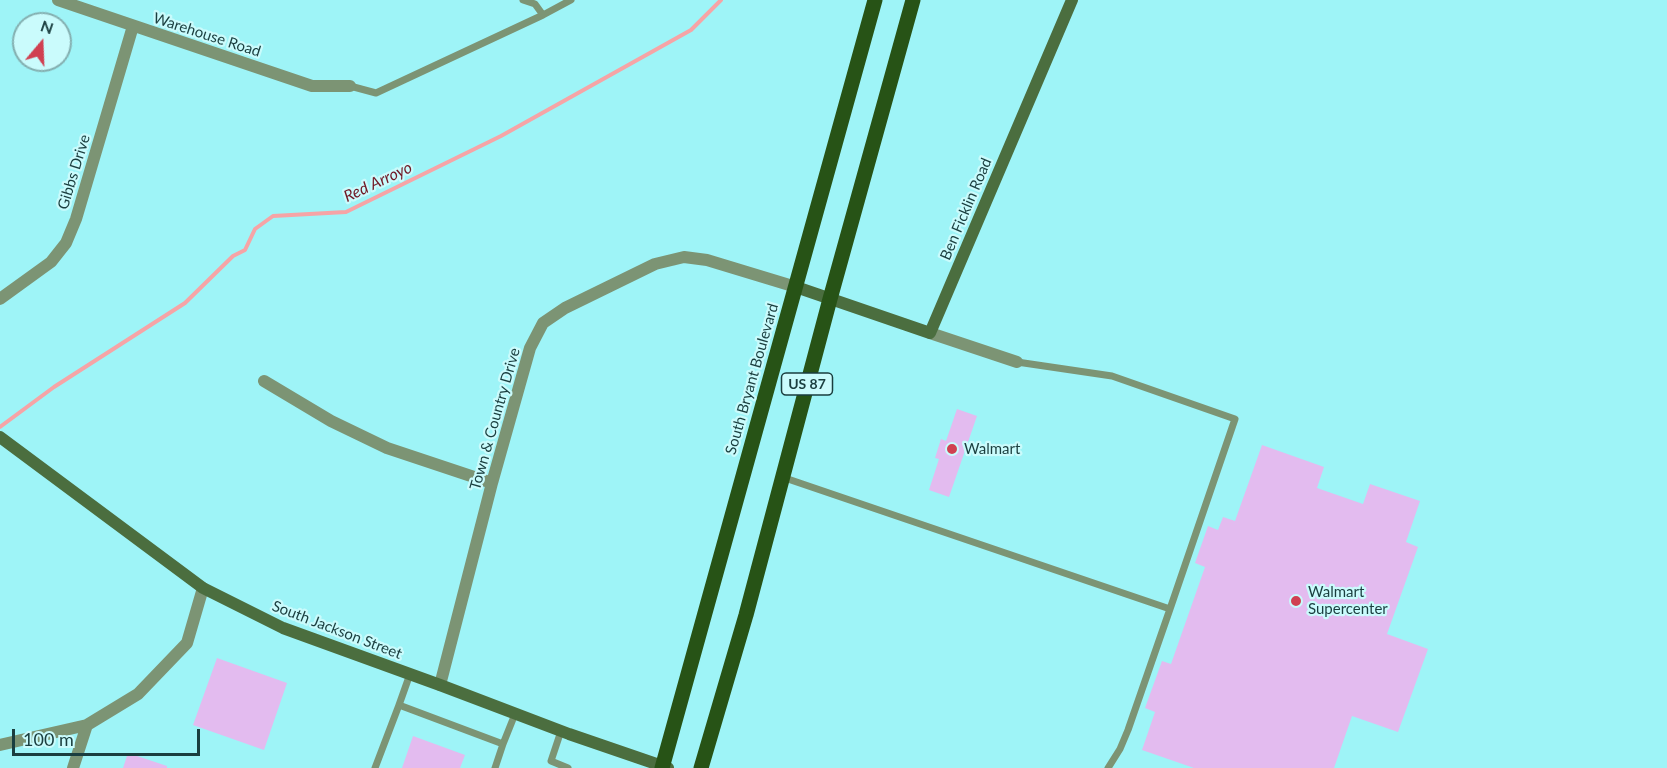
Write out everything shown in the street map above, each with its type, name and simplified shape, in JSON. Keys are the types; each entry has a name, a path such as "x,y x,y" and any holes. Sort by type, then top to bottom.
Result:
{"main road":[{"name":"South Bryant Boulevard","path":"664,767 875,0"},
{"name":"US 87","path":"701,768 746,615 913,0"},
{"name":"Ben Ficklin Road","path":"930,333 1072,0"},
{"path":"796,287 930,333"},
{"name":"South Jackson Street","path":"0,437 203,588 283,628 664,767"}],"street":[{"name":"Warehouse Road","path":"58,0 312,86 350,86"},
{"name":"Gibbs Drive","path":"0,299 51,262 66,243 76,219 133,26"},
{"name":"Town & Country Drive","path":"440,685 492,483 530,348 543,323 565,308 655,264 684,257 707,260 796,287"},
{"path":"930,333 1017,362"},
{"path":"264,381 331,420 387,448 492,483"},
{"path":"0,745 87,725 138,694 186,643 203,588"},
{"path":"73,768 87,725"}],"lane":[{"path":"523,0 535,4 543,15"},
{"path":"350,86 376,93 571,0"},
{"path":"1017,362 1112,376 1235,419 1124,739 1108,768"},
{"path":"782,477 1170,609"},
{"path":"375,768 410,674"},
{"path":"399,705 503,744"},
{"path":"495,768 515,714"},
{"path":"561,731 549,765 568,768"}],"building":[{"name":"Walmart","path":"957,409 977,416 949,497 929,490 939,459 935,458 941,439 946,441"},
{"name":"Walmart Supercenter","path":"1262,445 1324,467 1317,488 1363,504 1370,484 1420,501 1406,542 1418,547 1387,634 1428,649 1398,732 1352,716 1334,768 1194,768 1142,750 1155,712 1145,708 1162,661 1171,664 1205,567 1195,563 1208,526 1218,530 1223,517 1235,521"},
{"path":"217,658 287,683 264,750 193,725"},
{"path":"413,736 465,755 460,768 402,768"},
{"path":"128,753 167,766 167,768 123,768"}],"waterway":[{"name":"Red Arroyo","path":"0,427 54,387 185,303 233,256 245,250 255,229 273,216 346,212 501,136 691,30 721,0"}],"place":[{"name":"Walmart","path":"952,449"},
{"name":"Walmart Supercenter","path":"1296,601"}]}
